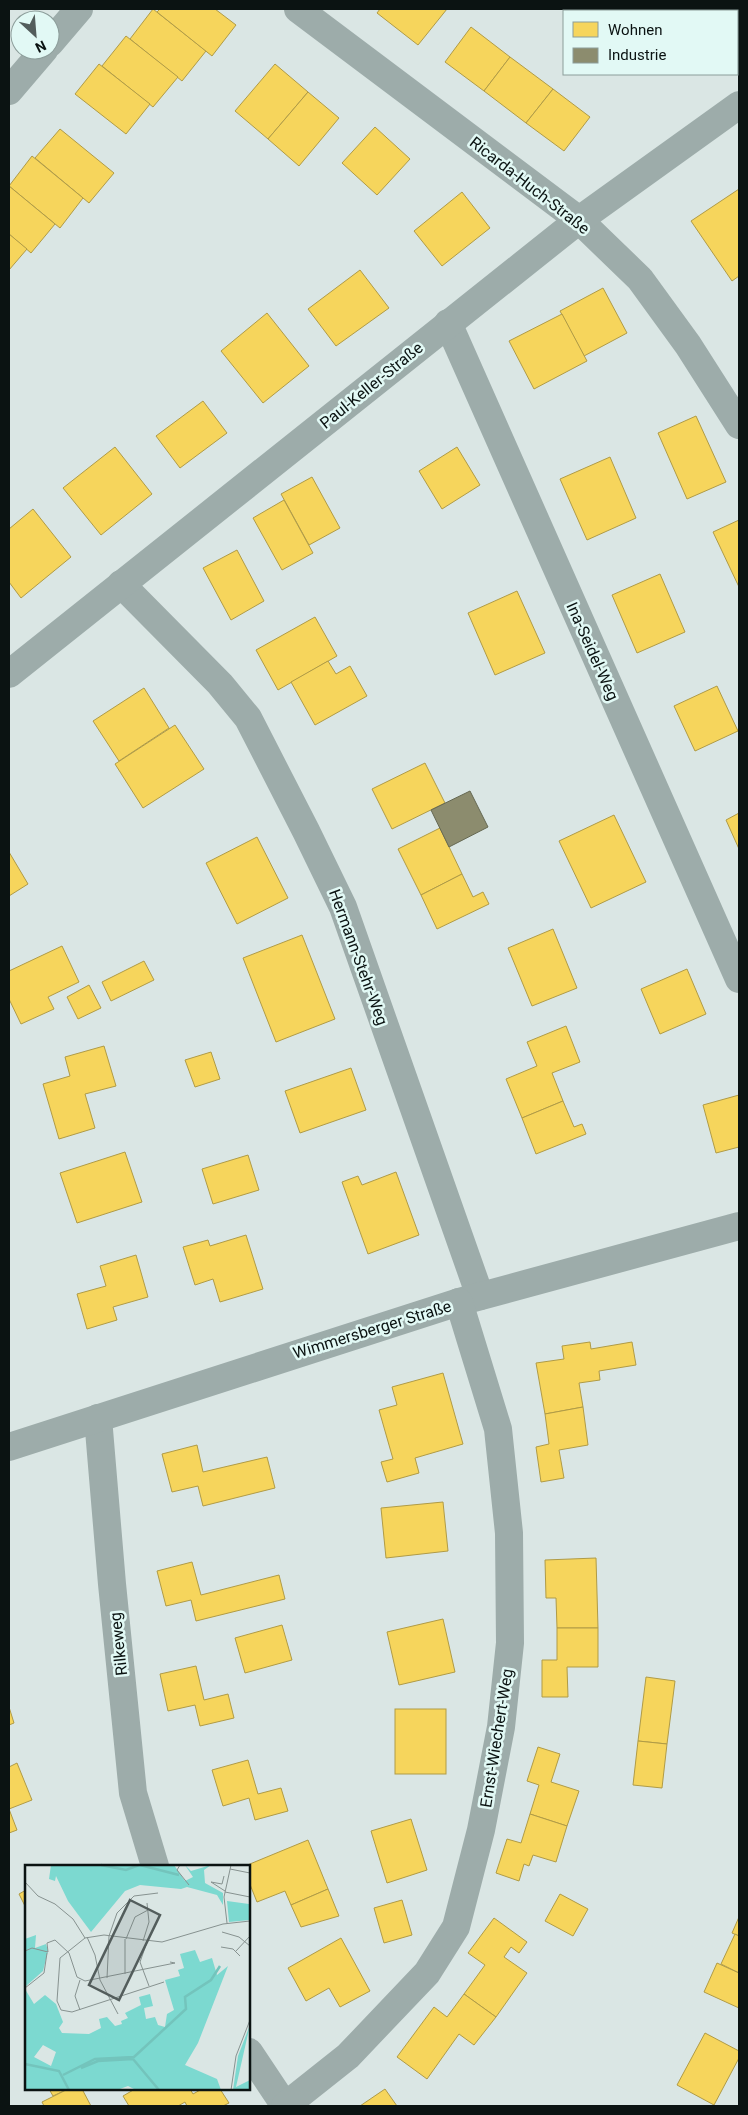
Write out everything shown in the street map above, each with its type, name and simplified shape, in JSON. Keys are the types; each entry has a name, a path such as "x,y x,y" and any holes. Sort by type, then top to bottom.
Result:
{"street":[{"path":"60,32 80,9"},
{"name":"Ricarda-Huch-Straße","path":"298,9 579,220 640,279 688,345 739,425"},
{"path":"9,91 35,60"},
{"name":"Paul-Keller-Straße","path":"9,674 579,220 739,105"},
{"name":"Ina-Seidel-Weg","path":"448,323 739,979"},
{"name":"Hermann-Stehr-Weg","path":"121,584 220,684 248,718 306,831 343,907 470,1299"},
{"name":"Wimmersberger Straße","path":"9,1447 470,1299 739,1226"},
{"name":"Ernst-Wiechert-Weg","path":"285,2106 348,2056 427,1973 456,1927 481,1830 501,1727 510,1643 509,1533 498,1428 470,1299"},
{"name":"Rilkeweg","path":"98,1418 133,1793 155,1865"},
{"path":"250,2054 285,2106"}],"building: Wohnen":[{"path":"153,9 206,51 182,81 130,39"},
{"path":"160,9 215,9 236,25 212,56 157,12"},
{"path":"380,9 447,9 418,45 377,13"},
{"path":"634,9 674,10 635,10"},
{"path":"673,9 716,10 674,10"},
{"path":"471,27 510,57 484,91 445,62"},
{"path":"126,36 178,77 153,107 102,66"},
{"path":"510,57 553,89 526,123 484,91"},
{"path":"99,64 150,104 126,134 75,94"},
{"path":"275,64 308,92 268,139 235,111"},
{"path":"553,89 590,117 564,151 526,123"},
{"path":"308,92 339,118 299,166 268,139"},
{"path":"375,127 410,159 377,195 342,163"},
{"path":"60,129 114,173 89,203 35,158"},
{"path":"32,156 83,198 60,228 9,186"},
{"path":"9,186 55,224 31,253 9,234"},
{"path":"739,189 739,276 732,281 691,221"},
{"path":"462,192 490,228 442,266 414,231"},
{"path":"9,234 27,249 9,270"},
{"path":"360,270 389,308 336,346 308,309"},
{"path":"603,288 627,333 584,356 560,311"},
{"path":"267,313 309,366 263,403 221,351"},
{"path":"562,314 587,361 534,389 509,341"},
{"path":"203,401 227,433 180,468 156,436"},
{"path":"696,416 726,482 687,499 658,433"},
{"path":"115,447 152,494 101,535 63,488"},
{"path":"457,447 480,485 442,509 419,471"},
{"path":"610,457 636,518 587,540 560,479"},
{"path":"312,477 340,528 309,545 281,494"},
{"path":"284,500 313,553 282,570 253,518"},
{"path":"33,509 71,557 21,598 9,582 9,529"},
{"path":"739,520 739,587 713,532"},
{"path":"237,550 264,601 231,620 203,568"},
{"path":"660,574 685,632 637,653 612,595"},
{"path":"517,591 545,653 495,675 468,613"},
{"path":"315,617 337,656 278,690 256,650"},
{"path":"328,661 336,674 350,666 367,696 315,725 291,682"},
{"path":"717,686 738,731 695,751 674,706"},
{"path":"144,688 169,728 119,761 93,721"},
{"path":"175,725 204,769 143,808 115,764"},
{"path":"425,763 445,803 392,829 372,789"},
{"path":"739,813 739,849 726,820"},
{"path":"614,815 646,882 591,908 559,841"},
{"path":"440,828 462,874 421,895 398,849"},
{"path":"257,837 288,898 237,924 206,863"},
{"path":"9,852 28,884 9,896"},
{"path":"462,874 473,897 483,892 489,904 437,929 421,895"},
{"path":"553,929 577,988 532,1006 508,948"},
{"path":"302,935 335,1019 276,1042 243,958"},
{"path":"62,946 79,982 48,997 54,1009 21,1024 9,999 9,971"},
{"path":"144,961 154,980 111,1001 102,982"},
{"path":"687,969 706,1014 660,1034 641,989"},
{"path":"89,985 101,1008 78,1019 67,997"},
{"path":"566,1026 580,1062 552,1073 563,1101 522,1118 506,1079 537,1066 527,1042"},
{"path":"104,1046 116,1086 85,1094 95,1128 59,1139 43,1084 70,1076 65,1057"},
{"path":"211,1052 220,1079 195,1087 185,1060"},
{"path":"351,1068 366,1110 300,1133 285,1091"},
{"path":"739,1095 739,1147 716,1153 703,1105"},
{"path":"563,1101 574,1127 582,1124 586,1134 536,1154 522,1118"},
{"path":"125,1152 142,1202 77,1223 60,1173"},
{"path":"248,1155 259,1190 213,1204 202,1169"},
{"path":"396,1172 419,1235 368,1254 342,1182 358,1176 362,1185"},
{"path":"246,1235 263,1289 220,1302 213,1279 195,1285 183,1247 208,1240 210,1246"},
{"path":"136,1255 148,1297 113,1307 117,1320 87,1329 77,1294 106,1286 100,1266"},
{"path":"590,1342 591,1349 632,1342 636,1365 599,1371 600,1380 579,1383 583,1407 545,1414 536,1363 564,1359 562,1346"},
{"path":"443,1373 463,1444 415,1458 419,1473 387,1482 381,1462 393,1459 379,1410 397,1405 392,1387"},
{"path":"583,1407 588,1445 559,1450 564,1478 541,1482 536,1447 549,1444 545,1414"},
{"path":"197,1445 203,1472 267,1457 275,1488 203,1506 198,1486 172,1492 162,1454"},
{"path":"443,1502 448,1551 386,1558 381,1508"},
{"path":"596,1558 598,1628 557,1628 556,1598 546,1598 545,1560"},
{"path":"192,1562 201,1595 279,1575 285,1599 196,1621 191,1600 166,1606 157,1571"},
{"path":"443,1619 455,1672 399,1685 387,1632"},
{"path":"282,1625 292,1660 245,1673 235,1638"},
{"path":"557,1628 598,1628 598,1667 567,1667 568,1697 542,1697 542,1660 557,1660"},
{"path":"196,1666 204,1700 228,1694 234,1718 200,1726 195,1705 168,1711 160,1674"},
{"path":"646,1677 675,1681 667,1744 638,1741"},
{"path":"9,1707 14,1723 9,1725"},
{"path":"395,1709 446,1709 446,1774 395,1774"},
{"path":"638,1741 667,1744 662,1788 633,1785"},
{"path":"538,1747 560,1754 551,1782 579,1791 567,1826 530,1814 539,1785 527,1781"},
{"path":"248,1760 258,1794 281,1788 288,1811 255,1820 249,1798 223,1806 212,1770"},
{"path":"17,1763 32,1800 9,1809 9,1767"},
{"path":"9,1809 17,1830 9,1833"},
{"path":"530,1814 567,1826 556,1862 533,1855 529,1866 524,1864 519,1881 496,1873 507,1839 521,1843"},
{"path":"411,1819 427,1870 387,1883 371,1831"},
{"path":"308,1840 328,1889 291,1905 285,1891 257,1902 250,1884 250,1865 247,1865"},
{"path":"328,1889 339,1916 301,1927 291,1905"},
{"path":"25,1891 25,1906 19,1894"},
{"path":"560,1894 588,1909 573,1936 545,1921"},
{"path":"402,1900 412,1935 384,1943 374,1908"},
{"path":"739,1917 739,1936 732,1933"},
{"path":"494,1918 527,1942 519,1953 511,1947 504,1957 527,1973 496,2017 464,1994 485,1965 468,1953"},
{"path":"735,1934 739,1936 739,1973 721,1964"},
{"path":"341,1938 370,1991 340,2007 329,1988 306,2001 288,1968"},
{"path":"717,1963 739,1973 739,2008 704,1992"},
{"path":"464,1994 496,2017 474,2045 459,2034 427,2079 397,2057 434,2007 447,2017"},
{"path":"705,2033 739,2051 739,2058 714,2105 677,2085"},
{"path":"385,2089 397,2106 360,2106"},
{"path":"50,2090 66,2090 53,2096"},
{"path":"66,2090 83,2090 91,2106 44,2106 42,2102"},
{"path":"133,2090 191,2090 193,2094 200,2090 221,2090 229,2103 223,2106 187,2106 185,2102 178,2106 129,2106 123,2096"}],"building: Industrie":[{"path":"470,791 488,827 449,847 431,810"}]}
